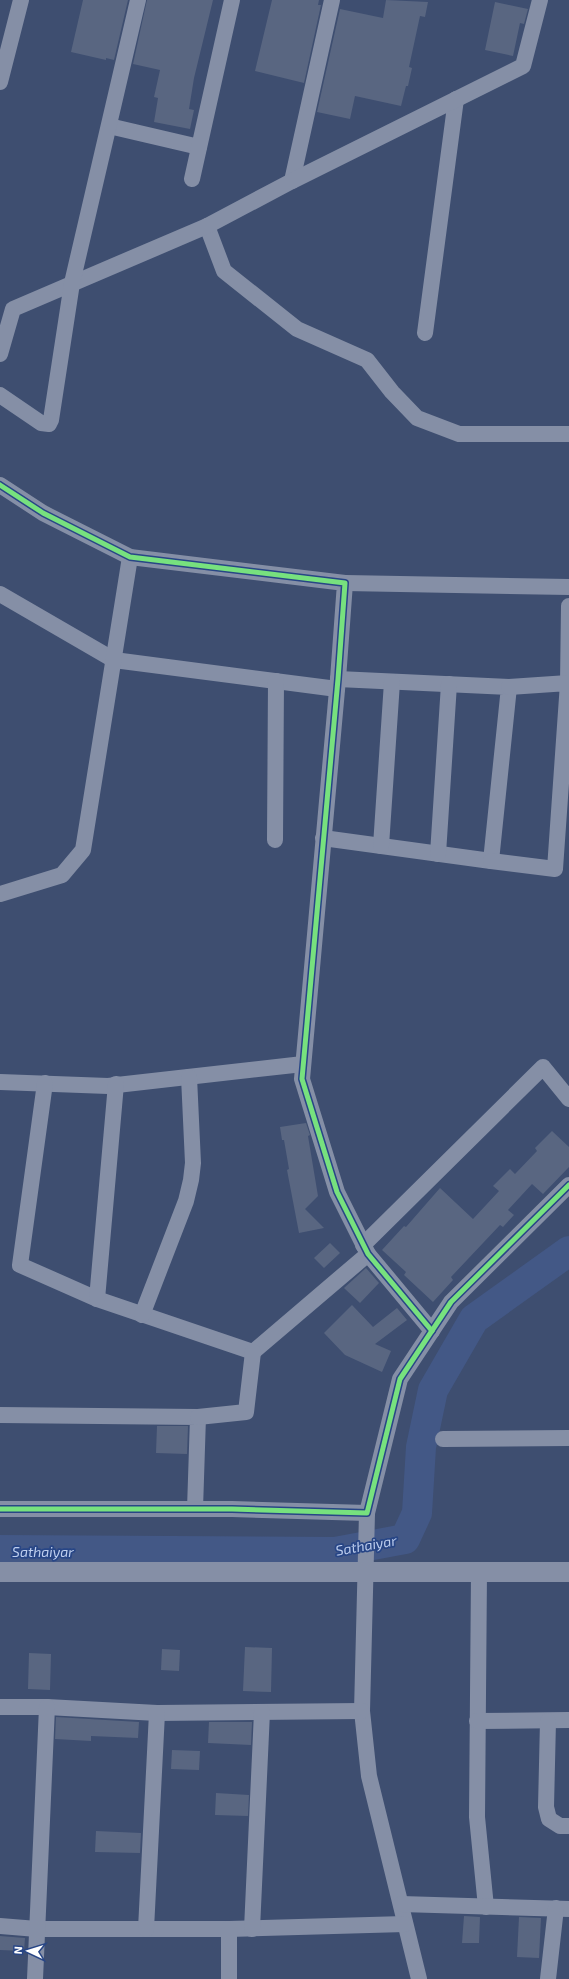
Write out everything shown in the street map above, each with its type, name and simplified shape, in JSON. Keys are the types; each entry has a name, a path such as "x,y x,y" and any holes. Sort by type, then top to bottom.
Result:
{"street":[{"path":"0,82 2,65 21,0"},
{"path":"0,395 41,424 49,424 51,420 72,283 138,0"},
{"path":"192,179 232,0"},
{"path":"292,181 332,0"},
{"path":"0,354 13,309 207,226 292,181 522,66 540,0"},
{"path":"425,333 456,99"},
{"path":"109,126 199,147"},
{"path":"207,226 224,271 297,328 367,360 392,392 417,418 459,434 569,434"},
{"path":"0,486 43,513 130,557 345,583 569,587"},
{"path":"0,894 62,875 83,850 130,557"},
{"path":"345,583 338,684 302,1079 337,1192 366,1250 432,1331"},
{"path":"0,594 114,660 276,681 338,684 392,682 509,687 568,683"},
{"path":"323,838 555,869 568,683 569,606"},
{"path":"275,840 276,681"},
{"path":"381,846 392,682"},
{"path":"438,854 449,684"},
{"path":"491,861 509,687"},
{"path":"0,1082 116,1084 303,1064"},
{"path":"0,1415 198,1417 246,1412 253,1352 366,1250 543,1067 569,1099"},
{"path":"142,1315 186,1201 191,1180 193,1163 189,1077"},
{"path":"45,1083 20,1265 97,1299 253,1352"},
{"path":"97,1299 116,1084"},
{"path":"419,1979 368,1776 362,1711 367,1519 400,1379 451,1302 569,1185"},
{"path":"195,1509 198,1417"},
{"path":"443,1439 569,1438"},
{"path":"0,1509 195,1509 367,1519"},
{"path":"0,1572 366,1564 479,1572 569,1572"},
{"path":"479,1572 477,1817 486,1906"},
{"path":"0,1707 47,1707 157,1713 362,1711"},
{"path":"35,1979 47,1707"},
{"path":"252,1929 262,1712"},
{"path":"146,1929 157,1713"},
{"path":"548,1720 546,1807 549,1819 560,1826 569,1826"},
{"path":"477,1721 569,1720"},
{"path":"401,1904 562,1909 548,1979"},
{"path":"0,1926 37,1929 252,1929 405,1924"},
{"path":"229,1929 229,1979"}],"building":[{"path":"83,0 128,0 114,60 106,58 106,60 71,52"},
{"path":"147,0 213,0 194,78 189,109 194,110 190,129 154,122 158,98 154,97 160,70 133,64"},
{"path":"272,0 319,0 318,5 321,5 304,83 255,71"},
{"path":"386,0 428,2 425,17 420,16 409,67 412,68 401,106 355,96 350,119 317,112 340,9 383,18"},
{"path":"495,2 528,9 524,24 520,23 513,56 485,50"},
{"path":"306,1123 310,1135 308,1136 318,1196 305,1209 324,1228 299,1233 287,1170 289,1169 284,1140 282,1140 280,1127"},
{"path":"552,1131 569,1147 569,1167 543,1194 532,1184 508,1210 514,1215 503,1227 500,1225 451,1277 453,1280 433,1302 404,1275 406,1272 382,1250 404,1226 406,1227 440,1188 473,1219 499,1191 493,1186 510,1169 515,1174 537,1151 535,1148"},
{"path":"330,1243 340,1253 324,1268 314,1258"},
{"path":"366,1268 379,1283 360,1303 344,1288"},
{"path":"352,1305 373,1327 397,1308 407,1320 375,1344 391,1351 382,1372 345,1355 324,1333"},
{"path":"157,1426 188,1426 187,1454 156,1453"},
{"path":"245,1647 272,1648 271,1692 243,1691"},
{"path":"162,1649 180,1650 179,1671 161,1670"},
{"path":"29,1653 51,1654 50,1690 28,1689"},
{"path":"56,1717 139,1722 138,1738 91,1736 91,1741 55,1739"},
{"path":"209,1722 252,1722 251,1745 208,1743"},
{"path":"172,1750 200,1751 199,1770 171,1769"},
{"path":"216,1793 249,1795 248,1816 215,1815"},
{"path":"96,1831 141,1833 140,1853 95,1852"},
{"path":"464,1916 480,1917 479,1943 462,1943"},
{"path":"519,1917 541,1918 539,1958 517,1957"},
{"path":"0,1936 25,1938 24,1951 0,1950"}],"waterway":[{"name":"Sathaiyar","path":"0,1550 335,1552 405,1539 417,1513 421,1447 433,1390 474,1319 569,1251"}],"cycle path":[{"path":"0,485 43,513 130,557 345,583 338,679 302,1079 337,1192 368,1254 432,1331"},
{"path":"0,1509 232,1509 367,1513 400,1379 451,1302 569,1185"}]}
